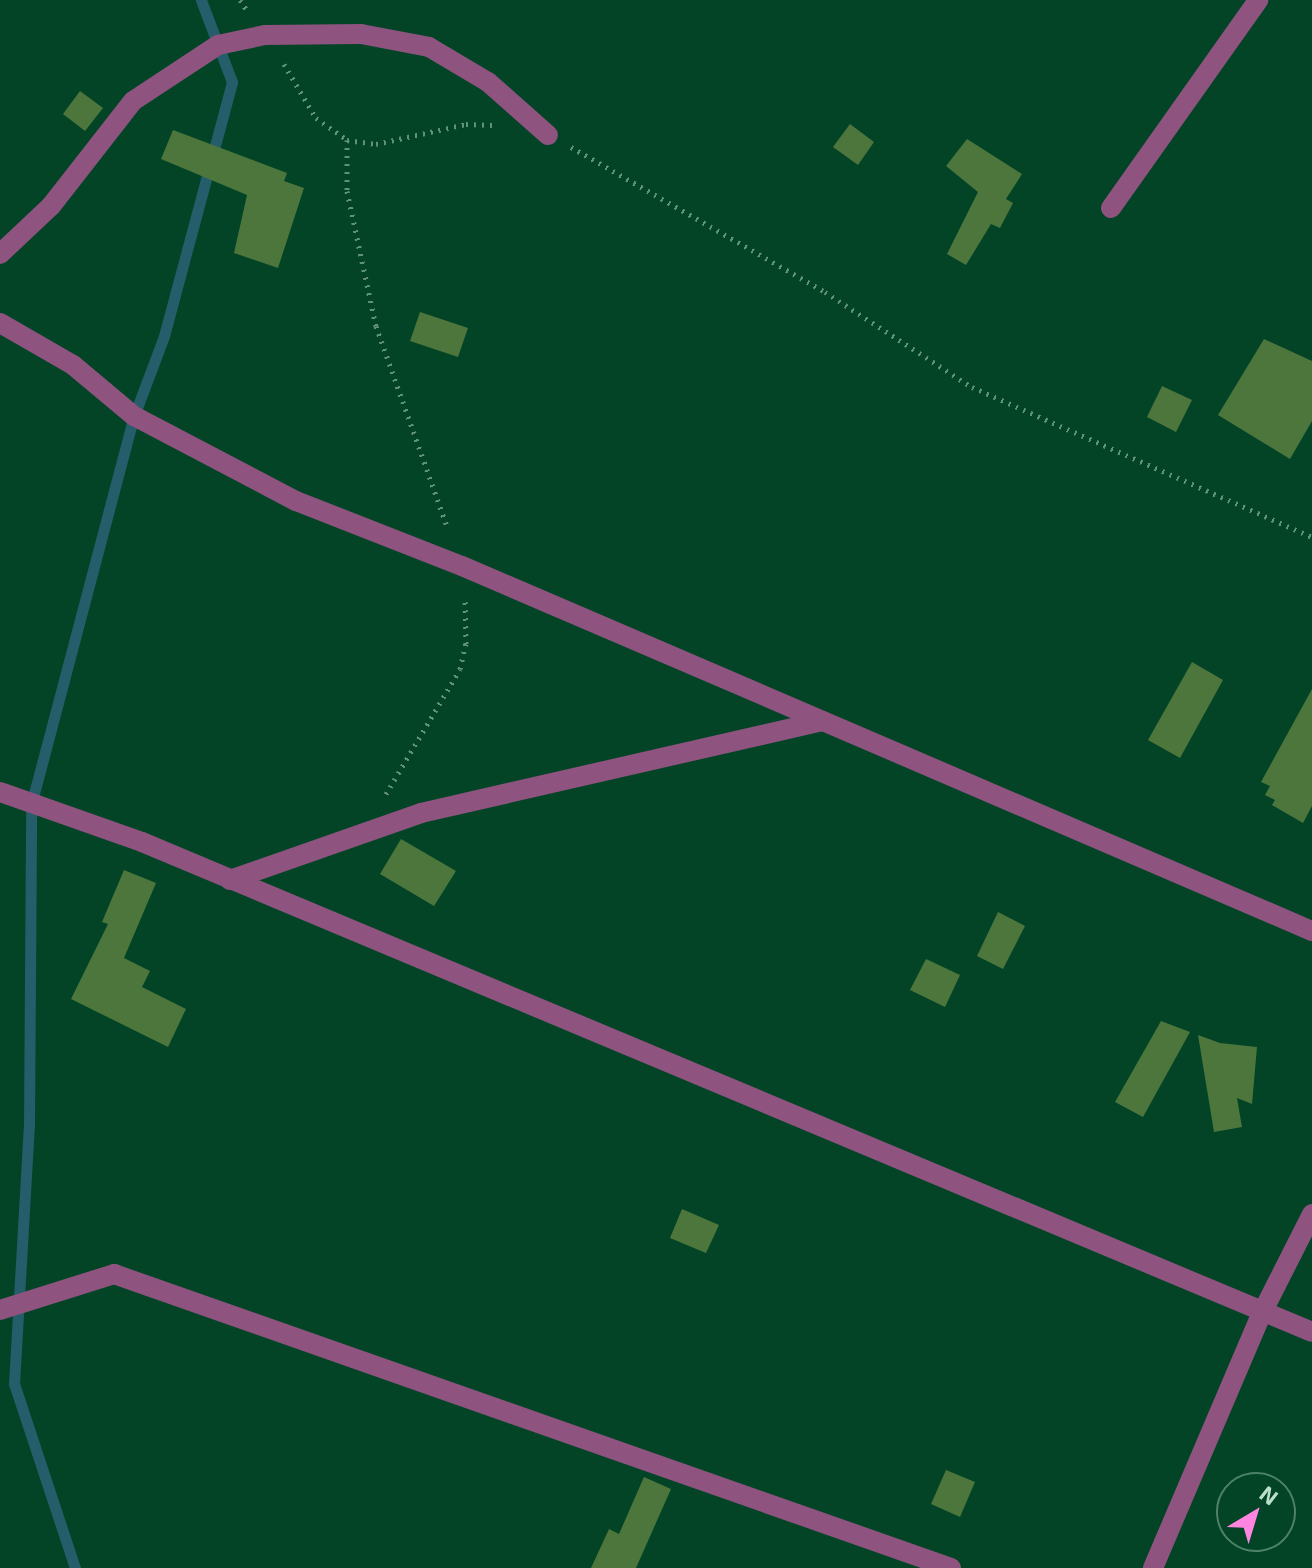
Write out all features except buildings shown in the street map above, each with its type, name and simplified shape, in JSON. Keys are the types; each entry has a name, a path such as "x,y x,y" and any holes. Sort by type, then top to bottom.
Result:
{"street":[{"path":"1111,208 1258,0"},
{"path":"0,254 51,206 133,101 218,45 265,35 361,34 429,47 488,82 548,135"},
{"path":"0,323 73,365 148,423 296,501 462,566 1312,931"},
{"path":"230,880 353,840 421,813 512,790 625,770 823,721"},
{"path":"0,792 230,880 1312,1332"},
{"path":"1153,1568 1262,1313 1312,1214"},
{"path":"0,1310 114,1274 951,1568"}],"path":[{"path":"240,0 316,118 347,140 376,144 466,124 548,135 825,292 972,387 1312,537"},
{"path":"347,140 347,191 376,326 462,566 466,644 460,669 418,745 353,840"}],"waterway":[{"path":"75,1568 14,1384 29,1122 31,805 134,416 164,336 232,82 201,0"}]}
